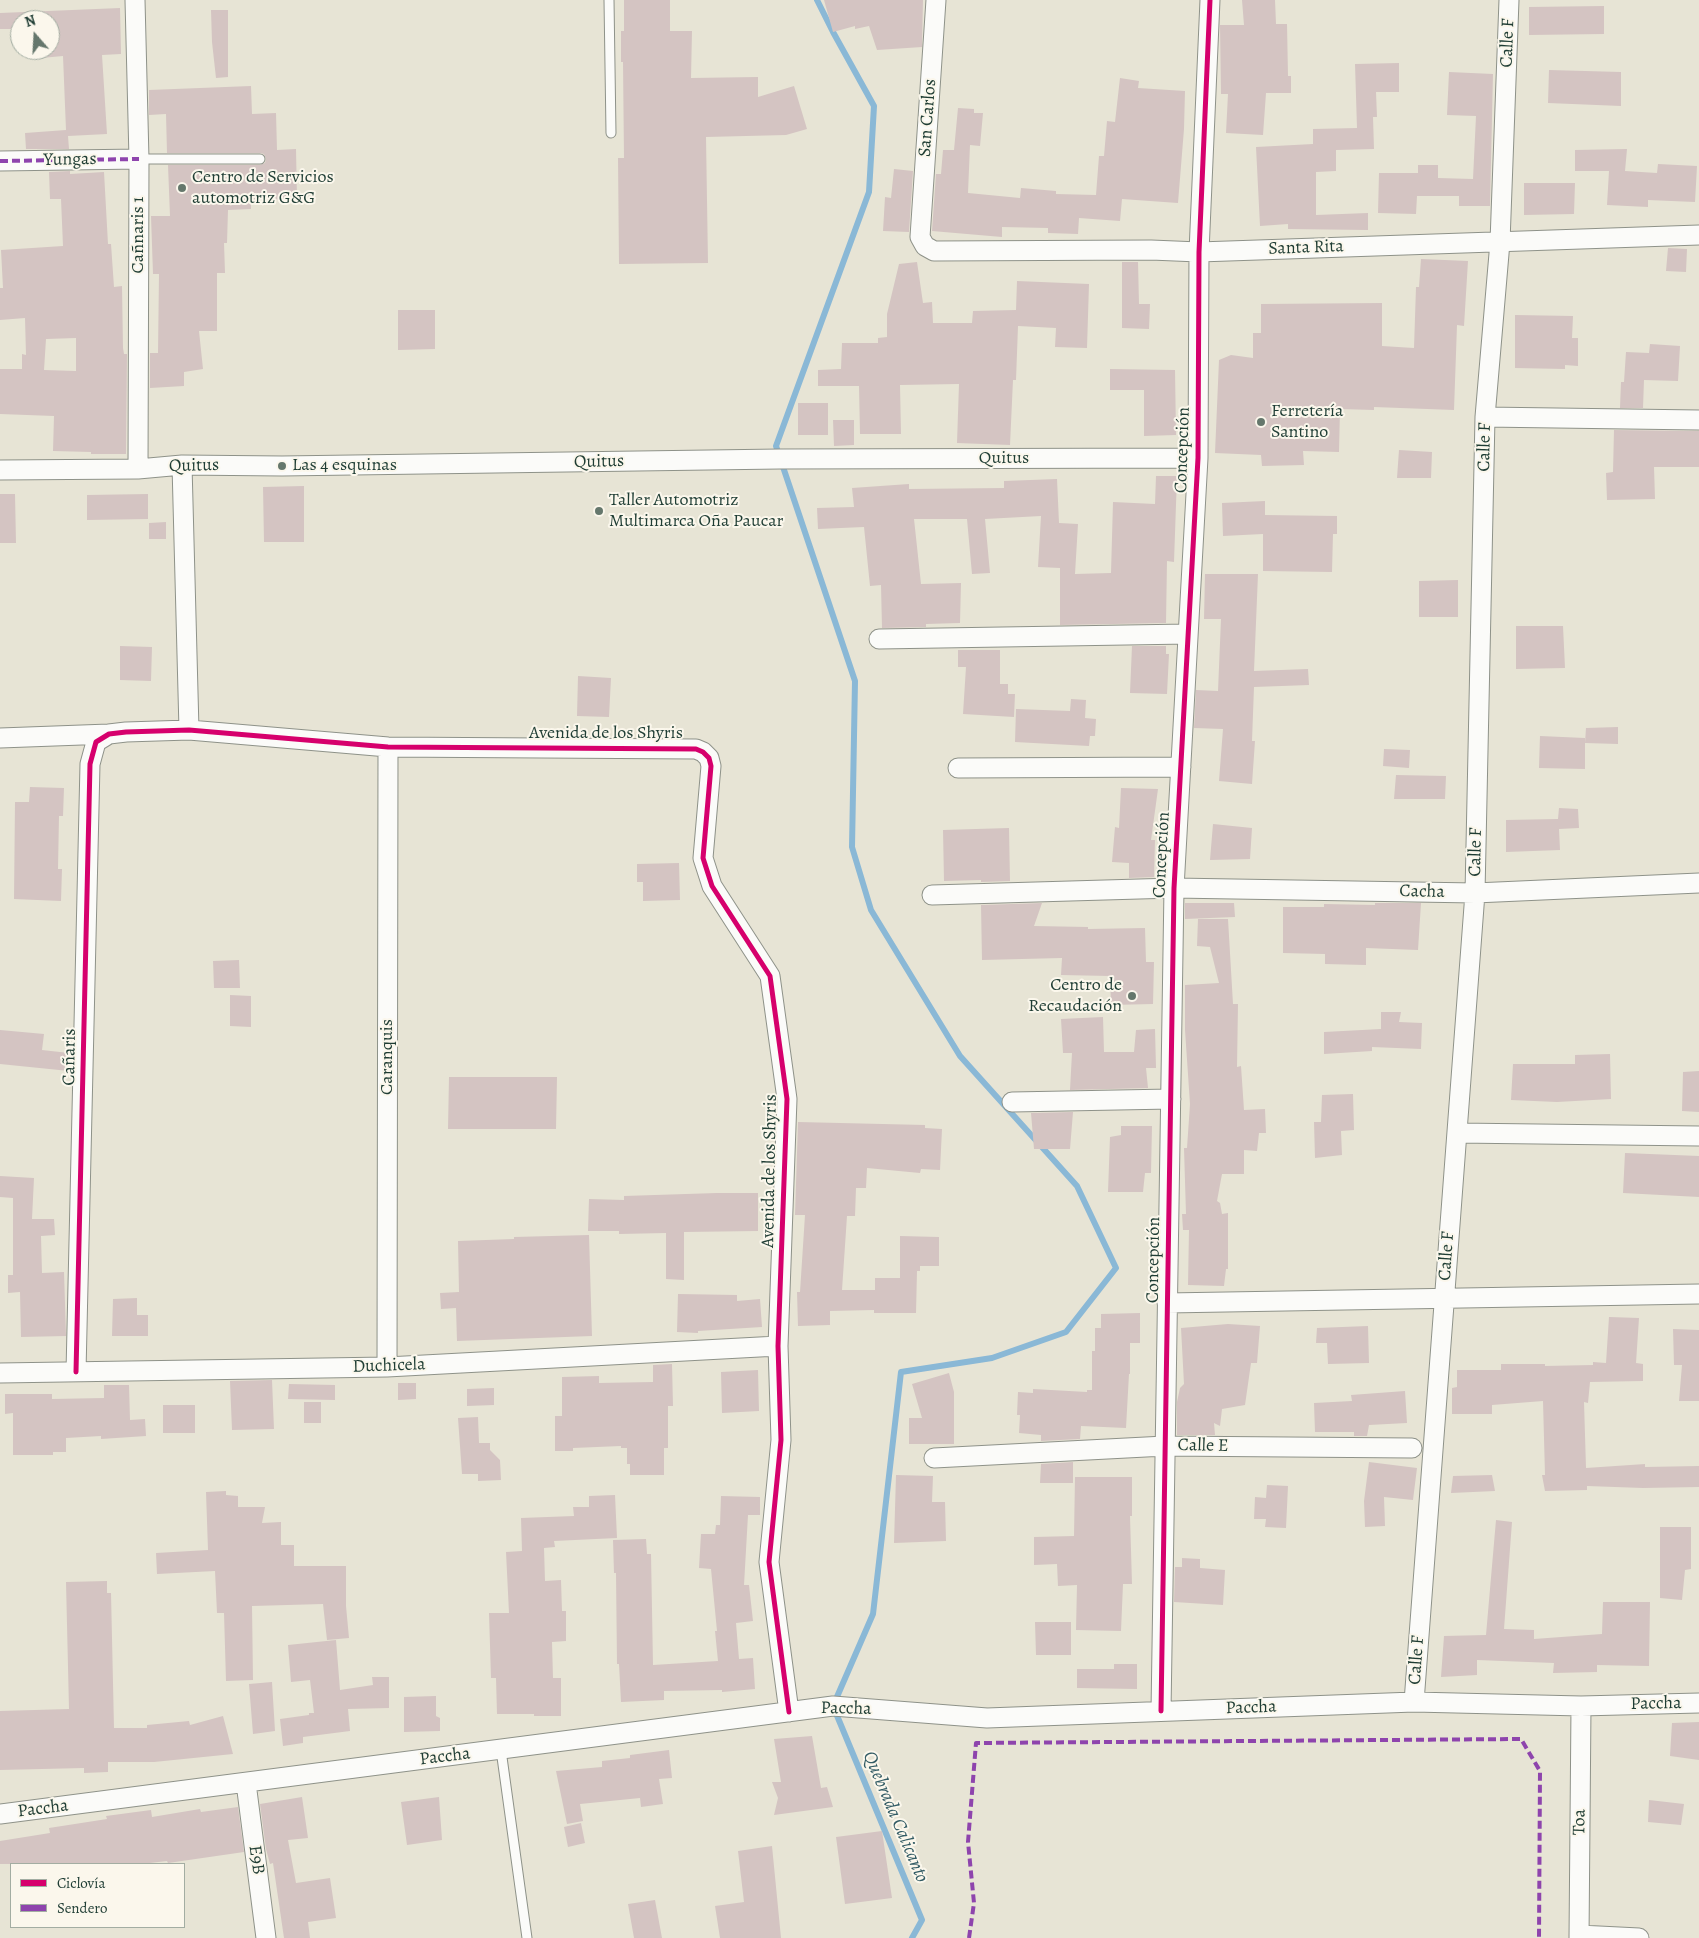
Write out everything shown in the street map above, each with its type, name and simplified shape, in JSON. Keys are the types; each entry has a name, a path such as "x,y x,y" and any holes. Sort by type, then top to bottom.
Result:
{"street":[{"name":"Cañnaris 1","path":"136,0 139,159 138,469"},
{"name":"San Carlos","path":"920,237 936,0"},
{"name":"Concepción","path":"1161,1711 1174,888 1198,458 1199,252 1210,0"},
{"name":"Calle F","path":"1414,1702 1475,893 1485,418 1500,242 1509,0"},
{"name":"Yungas","path":"0,161 139,159"},
{"name":"Santa Rita","path":"920,237 925,246 934,252 1151,250 1199,252 1699,236"},
{"path":"1485,418 1699,420"},
{"name":"Quitus","path":"0,470 138,469 182,465 282,466 780,459 1198,458"},
{"path":"182,465 189,730"},
{"path":"879,639 1188,634"},
{"name":"Avenida de los Shyris","path":"0,738 102,738 126,732 189,730 388,747 696,749 703,752 709,758 711,775 703,858 712,886 770,976 787,1099 778,1346 781,1440 769,1562 788,1712"},
{"name":"Cañaris","path":"76,1372 90,764 102,738"},
{"name":"Caranquis","path":"387,1367 388,747"},
{"path":"958,768 1181,767"},
{"name":"Cacha","path":"932,895 1174,888 1475,893 1699,884"},
{"path":"1012,1102 1171,1099"},
{"path":"1457,1133 1699,1136"},
{"path":"1167,1303 1699,1294"},
{"name":"Duchicela","path":"0,1373 387,1367 778,1346"},
{"name":"Calle E","path":"934,1458 1165,1446 1412,1448"},
{"name":"Paccha","path":"0,1814 833,1706 986,1718 1414,1702 1581,1706 1699,1703"},
{"name":"Toa","path":"1579,1937 1581,1706"},
{"name":"E9B","path":"246,1783 266,1938"},
{"path":"1579,1937 1639,1938"}],"lane":[{"path":"609,0 611,133"},
{"path":"139,159 260,159"},
{"path":"501,1750 527,1938"}],"building":[{"path":"624,0 670,0 670,31 692,31 691,78 758,77 758,97 794,86 807,129 786,135 706,137 708,263 619,264 618,158 624,158 621,31 624,31"},
{"path":"824,0 923,0 922,47 877,50 869,26 855,29 855,26 833,32"},
{"path":"1242,0 1275,0 1276,24 1287,24 1288,76 1291,76 1291,93 1266,93 1263,135 1226,133 1228,94 1221,94 1220,25 1244,25"},
{"path":"1604,6 1604,34 1529,35 1529,7"},
{"path":"120,8 121,54 102,55 107,134 68,136 69,149 26,149 25,133 66,130 63,56 60,56 60,10"},
{"path":"211,10 228,10 228,77 216,78"},
{"path":"0,13 10,13 10,29 0,29"},
{"path":"1399,63 1399,92 1376,92 1377,117 1373,117 1374,149 1336,150 1336,171 1316,172 1316,215 1368,213 1368,230 1288,229 1288,224 1260,226 1256,147 1313,144 1313,129 1357,128 1355,64"},
{"path":"1549,70 1621,72 1621,106 1548,103"},
{"path":"1449,72 1493,74 1490,206 1459,206 1459,196 1417,196 1416,214 1378,213 1379,173 1418,173 1418,165 1438,165 1438,178 1473,179 1476,116 1447,115"},
{"path":"1120,78 1139,81 1138,88 1185,91 1178,203 1122,199 1120,221 1079,218 1078,234 1048,233 1048,228 1002,227 1002,237 932,231 936,174 941,174 943,150 954,150 958,108 974,109 974,113 983,113 980,146 970,145 968,193 1020,198 1021,188 1056,191 1056,194 1096,195 1099,156 1104,156 1107,121 1115,122"},
{"path":"251,86 252,114 276,113 277,150 296,149 297,199 251,200 251,209 228,210 227,243 224,243 225,273 217,273 217,331 199,331 203,369 184,372 184,386 150,388 150,353 158,353 159,274 153,274 151,216 170,216 168,165 260,165 265,163 266,159 264,154 260,153 167,153 166,114 149,115 149,90"},
{"path":"1627,149 1625,171 1657,173 1658,164 1697,166 1695,202 1648,200 1648,207 1607,205 1609,171 1575,171 1575,150"},
{"path":"894,169 913,171 909,232 883,231 885,197 891,198"},
{"path":"70,171 70,174 104,172 108,244 111,244 114,287 122,286 123,348 124,354 127,354 126,454 53,451 54,416 0,414 0,369 22,369 22,354 26,355 25,318 0,320 0,288 3,288 1,250 63,246 61,199 50,199 49,172","holes":["76,338 76,371 44,370 46,339"]},
{"path":"1524,183 1575,183 1574,214 1524,215"},
{"path":"1668,248 1687,249 1686,272 1666,271"},
{"path":"1421,259 1468,261 1464,326 1457,325 1454,410 1374,407 1374,410 1340,409 1339,452 1303,451 1304,465 1262,466 1261,455 1215,453 1219,360 1231,355 1253,358 1253,333 1261,333 1261,304 1382,303 1382,346 1414,348 1416,287 1419,287"},
{"path":"917,262 923,303 932,302 933,323 972,323 973,311 1016,310 1017,281 1089,284 1087,348 1055,347 1056,328 1018,326 1016,380 1013,380 1010,445 957,443 959,384 900,385 901,434 860,434 859,386 818,386 818,370 841,369 842,343 878,343 878,338 887,337 887,314 899,264"},
{"path":"1122,262 1138,262 1139,304 1150,304 1149,329 1122,328"},
{"path":"398,310 435,310 435,349 398,350"},
{"path":"1515,315 1573,316 1572,338 1578,338 1578,366 1565,365 1565,369 1515,368"},
{"path":"1650,344 1680,346 1678,381 1644,380 1643,408 1620,408 1621,382 1624,382 1626,352 1649,353"},
{"path":"1110,369 1175,370 1176,435 1144,436 1144,390 1110,390"},
{"path":"798,403 828,403 828,435 798,435"},
{"path":"833,420 854,420 854,445 834,446"},
{"path":"1614,430 1699,431 1699,467 1654,467 1655,499 1607,500 1606,473 1613,472"},
{"path":"1399,450 1432,452 1431,478 1397,478"},
{"path":"1156,476 1177,476 1174,562 1167,561 1166,623 1060,625 1060,568 1038,567 1041,516 985,519 990,573 972,574 967,519 914,519 921,584 961,583 960,623 926,624 926,627 882,628 881,585 870,586 864,527 818,529 817,508 854,507 852,488 909,484 909,489 1004,488 1004,481 1057,479 1059,523 1078,524 1075,574 1111,573 1113,502 1155,504"},
{"path":"304,486 304,542 264,542 263,487"},
{"path":"0,494 15,494 16,543 0,543"},
{"path":"148,494 148,519 87,520 87,495"},
{"path":"1265,501 1265,515 1337,516 1337,534 1333,534 1332,572 1263,571 1263,534 1223,536 1222,503"},
{"path":"166,522 166,539 149,539 149,523"},
{"path":"1205,574 1258,574 1254,671 1308,669 1309,685 1254,687 1252,741 1255,741 1252,784 1219,781 1223,729 1194,728 1196,690 1218,691 1221,619 1204,619"},
{"path":"1458,580 1458,617 1419,617 1419,581"},
{"path":"1516,626 1563,626 1565,668 1516,669"},
{"path":"120,646 152,647 151,681 120,680"},
{"path":"1132,646 1166,646 1166,654 1169,654 1167,694 1130,693"},
{"path":"958,650 1000,650 1000,684 1008,684 1008,694 1015,694 1014,717 963,714 966,667 958,667"},
{"path":"578,676 611,678 609,717 577,716"},
{"path":"1071,699 1086,700 1085,718 1096,719 1095,736 1090,736 1089,746 1015,742 1016,709 1070,711"},
{"path":"1618,727 1618,744 1585,743 1586,728"},
{"path":"1540,736 1585,738 1585,769 1539,768"},
{"path":"1384,749 1410,750 1409,768 1383,766"},
{"path":"1396,775 1446,776 1445,799 1394,799"},
{"path":"30,787 64,788 63,816 59,816 58,869 62,869 61,901 14,899 15,802 29,802"},
{"path":"1121,788 1158,789 1151,840 1155,840 1154,877 1129,878 1129,863 1112,862 1115,827 1119,828"},
{"path":"1559,808 1578,809 1579,828 1559,829 1560,850 1506,852 1506,820 1558,819"},
{"path":"1213,824 1252,828 1250,859 1210,860"},
{"path":"1009,828 1010,881 944,881 943,830"},
{"path":"679,863 680,900 643,901 643,882 637,882 637,864"},
{"path":"1042,903 1034,926 1088,927 1088,929 1145,928 1146,962 1154,962 1153,1004 1111,1005 1110,976 1061,975 1062,958 982,960 981,905"},
{"path":"1185,903 1234,903 1235,917 1185,919"},
{"path":"1375,903 1421,903 1418,950 1366,948 1366,965 1325,964 1325,954 1283,953 1283,907 1324,907 1324,904 1375,905"},
{"path":"1198,919 1228,919 1233,1004 1238,1004 1237,1067 1241,1066 1244,1110 1265,1109 1266,1133 1259,1133 1257,1151 1244,1150 1244,1174 1222,1174 1217,1201 1220,1203 1222,1214 1228,1213 1228,1269 1226,1269 1224,1286 1188,1285 1189,1230 1183,1230 1182,1214 1186,1214 1184,1148 1187,1148 1190,1104 1185,1030 1185,985 1219,983 1210,947 1197,946"},
{"path":"239,960 240,988 214,988 213,961"},
{"path":"230,995 251,996 251,1027 230,1026"},
{"path":"1381,1012 1401,1012 1399,1022 1422,1023 1421,1049 1372,1047 1372,1051 1324,1054 1324,1032 1381,1029"},
{"path":"1103,1017 1104,1052 1134,1052 1136,1030 1155,1029 1156,1068 1146,1068 1148,1088 1070,1090 1072,1053 1063,1053 1061,1019"},
{"path":"0,1030 44,1034 42,1050 69,1053 69,1071 0,1064"},
{"path":"1610,1054 1611,1099 1557,1102 1511,1100 1513,1064 1575,1064 1575,1055"},
{"path":"1699,1071 1699,1112 1682,1111 1683,1072"},
{"path":"449,1077 557,1077 556,1129 448,1129"},
{"path":"1353,1094 1354,1130 1341,1131 1342,1155 1315,1158 1314,1122 1321,1122 1322,1095"},
{"path":"1073,1112 1070,1149 1034,1149 1031,1113"},
{"path":"798,1122 925,1125 925,1128 942,1129 940,1170 921,1169 920,1173 867,1168 866,1188 856,1188 855,1216 847,1216 842,1290 875,1290 875,1278 900,1278 900,1236 939,1237 939,1266 920,1266 920,1271 917,1271 916,1313 874,1313 874,1310 830,1311 830,1325 798,1326 797,1292 800,1292 805,1215 795,1215"},
{"path":"1121,1126 1152,1126 1151,1173 1145,1173 1143,1192 1108,1192 1110,1137 1121,1135"},
{"path":"1625,1153 1699,1156 1699,1197 1623,1193"},
{"path":"0,1176 34,1178 32,1219 54,1219 55,1235 41,1236 42,1273 64,1272 66,1336 21,1337 20,1292 8,1293 8,1275 13,1275 13,1198 0,1197"},
{"path":"758,1193 758,1231 684,1232 684,1280 666,1279 666,1233 619,1234 619,1231 588,1231 589,1199 624,1200 624,1196"},
{"path":"589,1235 592,1336 457,1341 456,1308 441,1309 440,1293 459,1292 458,1241"},
{"path":"678,1294 737,1295 737,1301 760,1299 762,1327 698,1331 698,1333 677,1332"},
{"path":"137,1298 137,1315 148,1315 148,1336 112,1336 113,1299"},
{"path":"1140,1313 1140,1343 1130,1343 1126,1428 1081,1426 1080,1439 1041,1441 1041,1435 1019,1433 1020,1415 1017,1415 1018,1392 1033,1393 1033,1389 1087,1392 1087,1390 1092,1390 1092,1351 1095,1351 1095,1328 1101,1328 1101,1314"},
{"path":"1609,1317 1639,1318 1636,1363 1643,1364 1643,1381 1590,1382 1588,1403 1584,1402 1586,1468 1645,1464 1645,1467 1699,1466 1699,1487 1587,1486 1587,1490 1545,1491 1542,1475 1545,1475 1543,1401 1492,1405 1492,1414 1452,1414 1452,1388 1457,1387 1457,1370 1501,1370 1501,1364 1545,1364 1545,1366 1593,1365 1593,1362 1606,1363"},
{"path":"1228,1324 1260,1326 1257,1363 1251,1363 1245,1405 1222,1409 1220,1426 1214,1423 1215,1435 1177,1435 1177,1402 1180,1388 1184,1384 1181,1328"},
{"path":"1368,1326 1369,1363 1328,1364 1327,1343 1316,1343 1317,1328"},
{"path":"1673,1329 1699,1330 1699,1401 1679,1401 1682,1365 1674,1365"},
{"path":"672,1364 673,1406 668,1406 668,1448 664,1448 664,1475 630,1475 630,1464 627,1464 627,1448 621,1448 621,1446 573,1448 573,1451 555,1451 555,1416 562,1416 562,1377 599,1376 599,1383 653,1382 653,1365"},
{"path":"758,1370 759,1411 722,1413 721,1372"},
{"path":"949,1373 954,1392 954,1444 909,1444 909,1418 922,1418 912,1384"},
{"path":"272,1380 274,1429 232,1430 230,1381"},
{"path":"398,1383 416,1383 416,1399 398,1400"},
{"path":"289,1384 335,1385 335,1400 288,1399"},
{"path":"104,1385 129,1385 130,1420 145,1419 146,1436 101,1439 101,1436 66,1438 66,1452 53,1452 53,1455 13,1455 13,1413 5,1414 5,1394 52,1394 52,1399 104,1398"},
{"path":"494,1388 494,1405 467,1406 467,1389"},
{"path":"1405,1391 1407,1423 1369,1425 1367,1436 1354,1436 1354,1432 1315,1432 1314,1403 1352,1401 1351,1395"},
{"path":"304,1402 321,1402 321,1423 304,1423"},
{"path":"163,1405 195,1405 195,1433 163,1433"},
{"path":"478,1417 479,1443 490,1443 490,1450 500,1460 501,1480 478,1481 478,1474 462,1474 458,1418"},
{"path":"1073,1462 1073,1483 1040,1483 1041,1464"},
{"path":"1369,1462 1417,1468 1413,1500 1384,1497 1385,1526 1365,1527 1364,1501"},
{"path":"896,1475 933,1476 932,1502 945,1502 946,1541 894,1543"},
{"path":"1492,1475 1495,1491 1451,1493 1453,1476"},
{"path":"1075,1477 1132,1477 1132,1516 1130,1516 1132,1584 1123,1584 1121,1631 1076,1630 1077,1585 1058,1586 1057,1564 1034,1565 1034,1537 1074,1536"},
{"path":"1267,1485 1288,1486 1286,1528 1265,1527 1266,1519 1254,1519 1255,1497 1266,1498"},
{"path":"226,1491 226,1495 238,1496 238,1507 265,1507 262,1523 281,1522 281,1545 294,1545 294,1566 346,1566 346,1606 349,1638 327,1640 323,1604 252,1606 253,1680 226,1681 224,1613 217,1613 215,1571 157,1574 156,1553 208,1550 206,1492"},
{"path":"615,1495 617,1538 554,1541 555,1547 544,1548 545,1581 561,1580 562,1611 566,1611 566,1641 552,1642 553,1678 561,1678 561,1716 497,1714 496,1678 491,1678 489,1613 509,1613 506,1552 522,1551 521,1518 574,1516 573,1507 589,1507 589,1496"},
{"path":"721,1496 760,1497 760,1515 748,1515 744,1585 749,1585 753,1621 736,1623 739,1659 753,1658 755,1689 722,1692 722,1690 664,1691 664,1700 621,1702 619,1664 617,1664 616,1573 614,1573 613,1540 646,1539 647,1554 651,1554 653,1665 718,1661 711,1569 699,1568 701,1534 715,1534 716,1525 720,1525"},
{"path":"1496,1520 1512,1522 1504,1629 1534,1630 1534,1639 1602,1634 1603,1602 1650,1602 1649,1666 1597,1665 1597,1672 1553,1673 1554,1663 1477,1660 1477,1675 1441,1677 1444,1636 1486,1635"},
{"path":"1660,1527 1691,1527 1691,1569 1685,1570 1682,1600 1660,1598"},
{"path":"1182,1558 1200,1559 1200,1568 1225,1570 1223,1605 1174,1602 1175,1567 1182,1567"},
{"path":"107,1581 107,1593 111,1593 114,1728 147,1728 147,1725 189,1721 190,1725 223,1716 233,1754 154,1762 108,1762 108,1772 84,1773 84,1768 0,1770 0,1711 69,1709 66,1582"},
{"path":"1035,1622 1071,1622 1071,1655 1036,1655"},
{"path":"336,1640 340,1690 373,1685 372,1677 389,1677 389,1708 348,1709 350,1731 303,1737 303,1743 283,1746 280,1719 314,1713 310,1680 291,1682 288,1645"},
{"path":"1114,1664 1137,1664 1137,1689 1077,1688 1077,1669 1114,1669"},
{"path":"272,1682 275,1731 253,1734 249,1684"},
{"path":"436,1696 436,1716 440,1718 440,1731 404,1732 404,1697"},
{"path":"1699,1722 1699,1760 1670,1756 1672,1723"},
{"path":"812,1736 821,1788 827,1787 833,1807 774,1815 778,1798 772,1782 781,1782 774,1739"},
{"path":"669,1750 672,1778 659,1779 663,1804 641,1807 640,1798 580,1804 583,1821 567,1824 556,1771 602,1767 602,1761 630,1758 630,1755"},
{"path":"302,1797 308,1838 288,1840 296,1883 330,1878 336,1918 308,1922 310,1938 284,1938 273,1863 270,1864 266,1849 260,1804"},
{"path":"439,1797 442,1840 407,1845 401,1802"},
{"path":"1649,1800 1684,1804 1681,1825 1648,1822"},
{"path":"238,1807 244,1852 168,1863 167,1861 150,1863 0,1864 0,1841 50,1833 49,1828 107,1819 106,1816 151,1810 152,1817 200,1809 201,1812"},
{"path":"581,1823 585,1843 568,1847 564,1827"},
{"path":"882,1831 892,1898 845,1904 836,1837"},
{"path":"772,1846 781,1938 720,1938 715,1906 744,1902 738,1851"},
{"path":"655,1900 662,1938 634,1938 628,1904"}],"waterway":[{"name":"Quebrada Calicanto","path":"817,0 874,106 869,192 776,446 855,681 852,847 871,910 960,1056 1077,1186 1116,1268 1066,1332 992,1358 901,1372 873,1614 833,1706 922,1920 912,1938"}],"marked path":[{"path":"0,161 139,159"},
{"path":"969,1938 974,1903 968,1842 976,1743 1521,1739 1540,1771 1539,1938"}],"cycle path":[{"path":"1161,1711 1174,888 1198,458 1199,252 1210,0"},
{"path":"76,1372 90,764 96,742 109,734 189,730 388,747 696,749 703,752 709,758 711,766 703,858 712,886 770,976 787,1099 778,1346 781,1440 769,1562 789,1712"}],"place":[{"name":"Centro de Servicios automotriz G&G","path":"182,188"},
{"name":"Ferretería Santino","path":"1261,422"},
{"name":"Las 4 esquinas","path":"282,466"},
{"name":"Taller Automotriz Multimarca Oña Paucar","path":"599,511"},
{"name":"Centro de Recaudación","path":"1132,996"}]}
